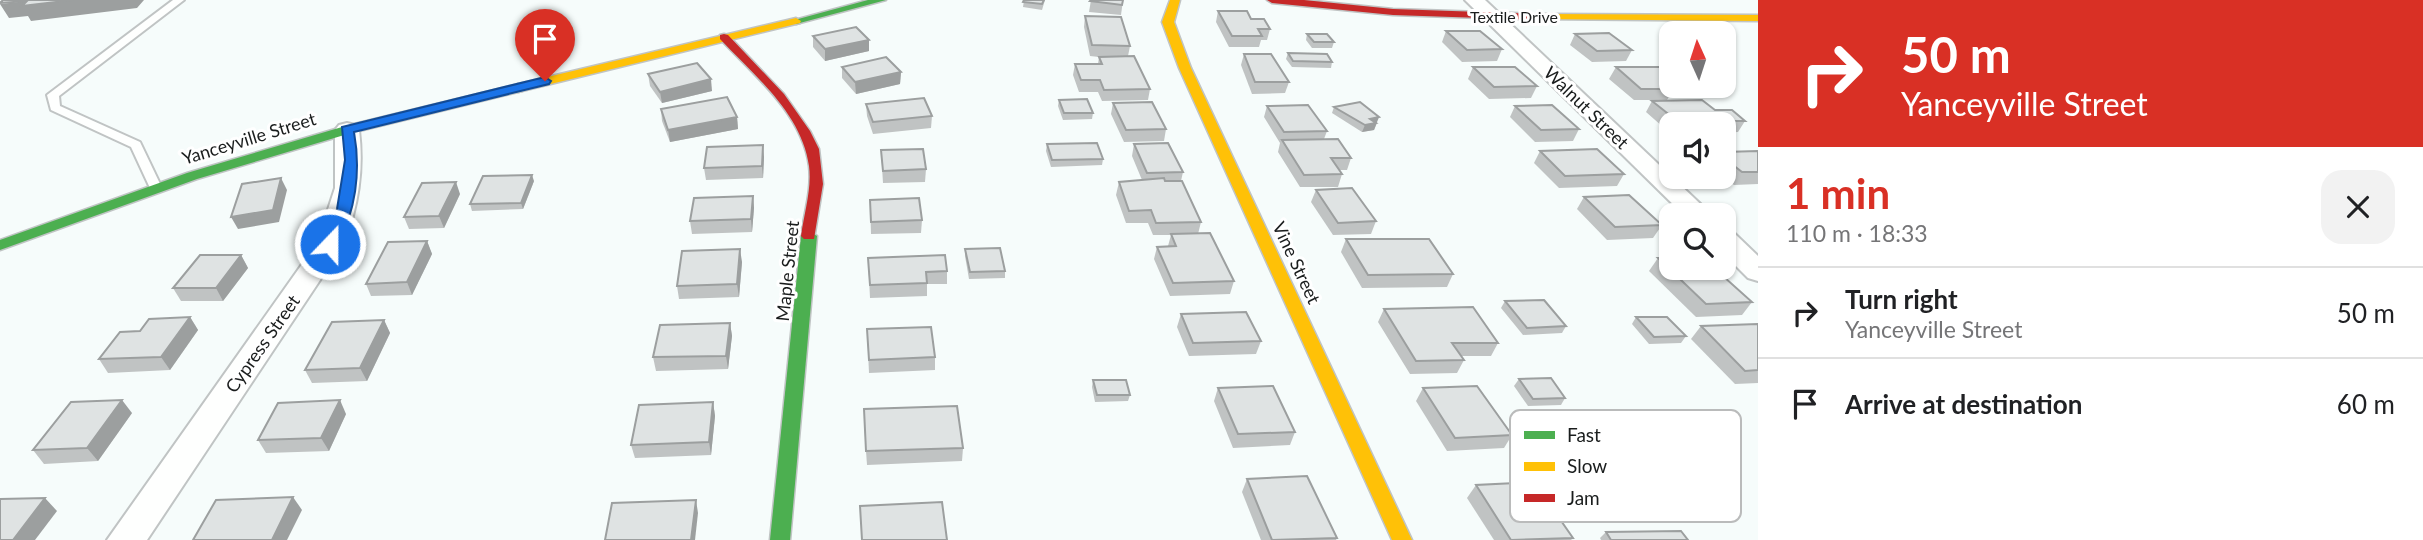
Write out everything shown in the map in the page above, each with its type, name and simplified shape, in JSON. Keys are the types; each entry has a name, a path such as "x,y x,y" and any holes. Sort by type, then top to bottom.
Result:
{"street":[{"name":"Yanceyville Street","path":"0,245 156,188 346,130 881,0"},
{"name":"Vine Street","path":"1175,0 1168,22 1185,68 1402,540"},
{"name":"Textile Drive","path":"1272,0 1340,10 1492,17 1758,18"},
{"name":"Walnut Street","path":"1474,0 1686,203"},
{"name":"Maple Street","path":"724,37 767,82 801,125 816,166 780,540"},
{"name":"Cypress Street","path":"126,540 330,244 345,209 352,160 346,130"},
{"path":"1736,251 1758,272"}],"lane":[{"path":"156,188 136,145 55,108 53,95 179,0"}],"building":[{"path":"3,0 73,0 22,6 27,1 0,3"},
{"path":"1044,0 1042,4 1023,2"},
{"path":"1091,0 1123,0 1122,5"},
{"path":"1218,11 1247,11 1251,19 1264,19 1270,29 1258,29 1262,36 1232,36"},
{"path":"1085,16 1121,17 1130,46 1092,45"},
{"path":"856,27 869,40 825,49 813,36"},
{"path":"1446,31 1480,31 1502,49 1467,50"},
{"path":"1609,33 1632,50 1597,51 1575,34"},
{"path":"1307,34 1327,34 1334,42 1314,42"},
{"path":"1288,53 1327,54 1332,62 1293,61"},
{"path":"1244,54 1271,54 1289,82 1255,82"},
{"path":"1134,56 1150,89 1104,90 1100,80 1081,80 1075,64 1102,64 1099,57"},
{"path":"886,57 901,72 855,82 842,67"},
{"path":"697,63 711,79 660,92 648,74"},
{"path":"1473,67 1515,67 1537,86 1494,87"},
{"path":"1616,67 1659,67 1659,89 1641,89"},
{"path":"727,97 737,117 668,130 661,109"},
{"path":"924,98 932,116 873,122 866,104"},
{"path":"1087,99 1093,113 1064,113 1059,100"},
{"path":"1702,100 1715,110 1734,112 1666,112 1652,101"},
{"path":"1152,102 1166,129 1126,130 1113,103"},
{"path":"1360,102 1379,117 1370,119 1376,123 1365,125 1334,107"},
{"path":"1308,105 1327,131 1284,132 1267,106"},
{"path":"1552,105 1579,129 1541,130 1515,106"},
{"path":"1736,113 1745,121 1736,121"},
{"path":"1338,139 1351,158 1331,158 1342,174 1304,175 1282,140"},
{"path":"1097,143 1103,159 1052,160 1047,144"},
{"path":"1168,143 1183,172 1147,173 1134,144"},
{"path":"763,145 762,166 704,168 707,147"},
{"path":"923,149 926,169 883,171 881,150"},
{"path":"1597,149 1624,174 1565,176 1540,151"},
{"path":"1758,151 1758,172 1742,172 1736,167 1736,152"},
{"path":"532,175 521,203 470,204 483,176"},
{"path":"281,178 273,210 231,217 242,184"},
{"path":"1164,178 1165,181 1182,181 1201,222 1156,223 1151,210 1129,211 1119,182"},
{"path":"456,182 439,216 404,217 422,183"},
{"path":"1352,188 1376,221 1338,223 1316,190"},
{"path":"1629,195 1659,225 1615,227 1584,197"},
{"path":"753,196 751,219 690,221 694,198"},
{"path":"919,198 922,220 871,222 870,200"},
{"path":"1210,233 1234,281 1173,283 1157,247 1176,246 1171,234"},
{"path":"1346,239 1429,239 1453,274 1368,275"},
{"path":"427,241 407,282 366,284 388,242"},
{"path":"1000,248 1005,271 970,272 965,249"},
{"path":"740,249 737,284 677,286 682,251"},
{"path":"200,255 241,255 216,288 173,288"},
{"path":"945,255 947,271 926,272 927,283 870,285 868,258"},
{"path":"1681,280 1727,280 1752,302 1706,304"},
{"path":"1544,300 1566,326 1527,328 1505,301"},
{"path":"1473,307 1498,343 1452,343 1464,360 1416,361 1384,309"},
{"path":"1246,312 1261,341 1193,343 1181,314"},
{"path":"190,317 161,357 99,359 120,332 140,331 149,319"},
{"path":"1636,317 1667,317 1686,336 1654,337"},
{"path":"384,320 360,368 305,370 332,322"},
{"path":"730,323 726,356 653,357 660,325"},
{"path":"1758,324 1758,370 1745,371 1701,326"},
{"path":"931,327 935,357 869,360 867,329"},
{"path":"1551,378 1565,398 1533,399 1519,379"},
{"path":"1093,380 1126,380 1130,395 1097,395"},
{"path":"1273,386 1295,432 1238,434 1218,388"},
{"path":"1477,386 1510,435 1455,438 1423,388"},
{"path":"122,400 87,448 33,450 71,402"},
{"path":"340,400 321,438 258,440 278,403"},
{"path":"713,402 709,442 631,445 639,405"},
{"path":"957,406 963,448 866,451 864,409"},
{"path":"1307,476 1337,538 1272,540 1247,479"},
{"path":"1510,483 1510,522 1562,522 1573,538 1511,540 1476,485"},
{"path":"293,497 272,540 193,540 216,500"},
{"path":"45,498 13,540 0,540 0,499"},
{"path":"696,500 691,540 605,540 612,503"},
{"path":"942,502 947,540 862,540 860,506"},
{"path":"1681,531 1688,540 1611,540 1606,532"}],"traffic: fast":[{"path":"796,21 881,0"},
{"path":"0,245 192,176 347,130 518,88"},
{"path":"780,540 809,236"}],"traffic: slow":[{"path":"1175,0 1168,22 1185,68 1402,540"},
{"path":"1542,17 1758,18"},
{"path":"518,88 796,21"}],"traffic: jam":[{"path":"1272,0 1393,12 1542,17"},
{"path":"724,37 780,96 804,131 812,149 816,175 809,236"}],"route":[{"path":"330,244 345,209 352,160 346,130 545,81"}]}
